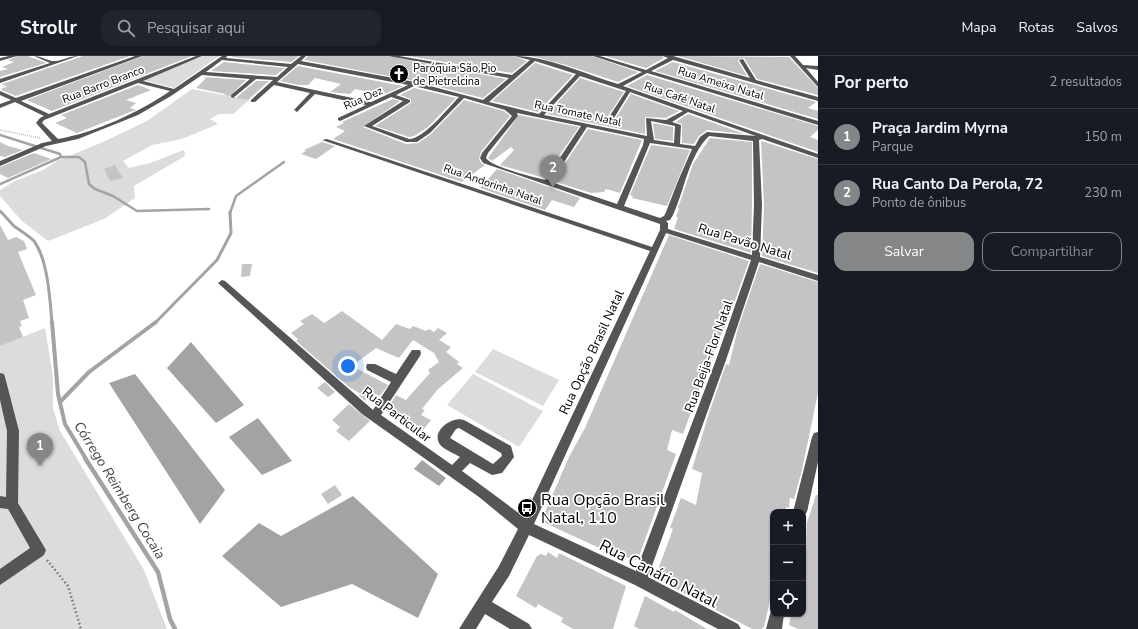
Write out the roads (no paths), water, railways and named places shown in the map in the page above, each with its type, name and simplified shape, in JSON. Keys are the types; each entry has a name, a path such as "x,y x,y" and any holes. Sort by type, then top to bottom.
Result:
{"street":[{"path":"0,60 15,56"},
{"path":"36,56 55,63"},
{"path":"0,81 76,56"},
{"path":"0,106 140,56"},
{"name":"Rua Barro Branco","path":"50,143 39,122 49,116 200,56"},
{"path":"253,100 304,56"},
{"path":"390,56 512,77"},
{"name":"Rua Café Natal","path":"516,56 534,59 618,86 688,110 759,137 818,156"},
{"name":"Rua Ameixa Natal","path":"595,56 818,123"},
{"path":"665,56 818,98"},
{"path":"792,56 818,86"},
{"path":"0,164 50,143 84,135 136,114 175,91 223,57"},
{"name":"Rua Tomate Natal","path":"223,57 294,64 415,84 507,109 541,115 648,140 697,148"},
{"path":"618,86 648,72 671,57"},
{"path":"485,102 534,59"},
{"path":"740,60 754,80"},
{"path":"802,66 818,68"},
{"path":"199,74 275,81 314,92 372,104"},
{"path":"541,115 579,74"},
{"path":"233,96 254,78"},
{"path":"138,81 175,91"},
{"name":"Rua Dez","path":"340,120 372,104 393,96 415,84"},
{"path":"612,117 630,90"},
{"path":"297,110 314,92"},
{"path":"0,93 49,116"},
{"path":"393,96 408,101 367,126 408,141 415,141 421,138 463,96"},
{"path":"507,109 514,113 515,116 483,158 486,162 494,166 660,220 664,223 664,230"},
{"path":"666,122 688,110"},
{"path":"620,206 648,140 648,119 678,125 677,145"},
{"path":"547,182 585,125"},
{"path":"660,220 667,218 697,148 707,134 759,137"},
{"name":"Rua Beija-Flor Natal","path":"640,580 721,360 756,258 759,137"},
{"name":"Rua Andorinha Natal","path":"325,140 654,250"},
{"name":"Rua Pavão Natal","path":"664,230 818,278"},
{"name":"Rua Opção Brasil Natal","path":"467,629 504,571 526,527 664,230"},
{"name":"Rua Particular","path":"222,283 374,417 453,472 526,527"},
{"path":"374,417 416,353"},
{"path":"371,368 398,380"},
{"path":"0,377 13,431 6,503 39,550 0,578"},
{"path":"454,424 460,424 506,449 508,453 508,456 495,470 468,457 443,440 444,435 454,424"},
{"path":"801,509 818,437"},
{"path":"453,472 468,457"},
{"name":"Rua Canário Natal","path":"526,527 640,580 733,629"},
{"path":"483,605 524,629"},
{"path":"774,629 776,617"}],"waterway":[{"name":"Córrego Reimberg Cocaia","path":"0,135 60,154 61,157"},
{"name":"Córrego Reimberg Cocaia","path":"0,184 61,157"},
{"path":"61,157 79,157 85,162 89,184 95,189 113,196 137,211 209,209"},
{"path":"230,213 236,196 284,162"},
{"name":"Córrego Reimberg Cocaia","path":"1,212 14,226 34,241 39,249 48,280 52,323"},
{"path":"156,322 217,260 231,233 230,213"},
{"name":"Córrego Reimberg Cocaia","path":"52,322 58,394 65,424 86,459"},
{"path":"60,402 89,372 156,322"},
{"name":"Córrego Reimberg Cocaia","path":"85,458 158,572 170,619 175,629"}],"place":[{"name":"Paróquia São Pio de Pietrelcina","path":"399,74"},
{"name":"Rua Canto Da Perola, 72","path":"553,188"},
{"name":"Praça Jardim Myrna","path":"40,466"},
{"name":"Rua Opção Brasil Natal, 110","path":"527,508"}]}
